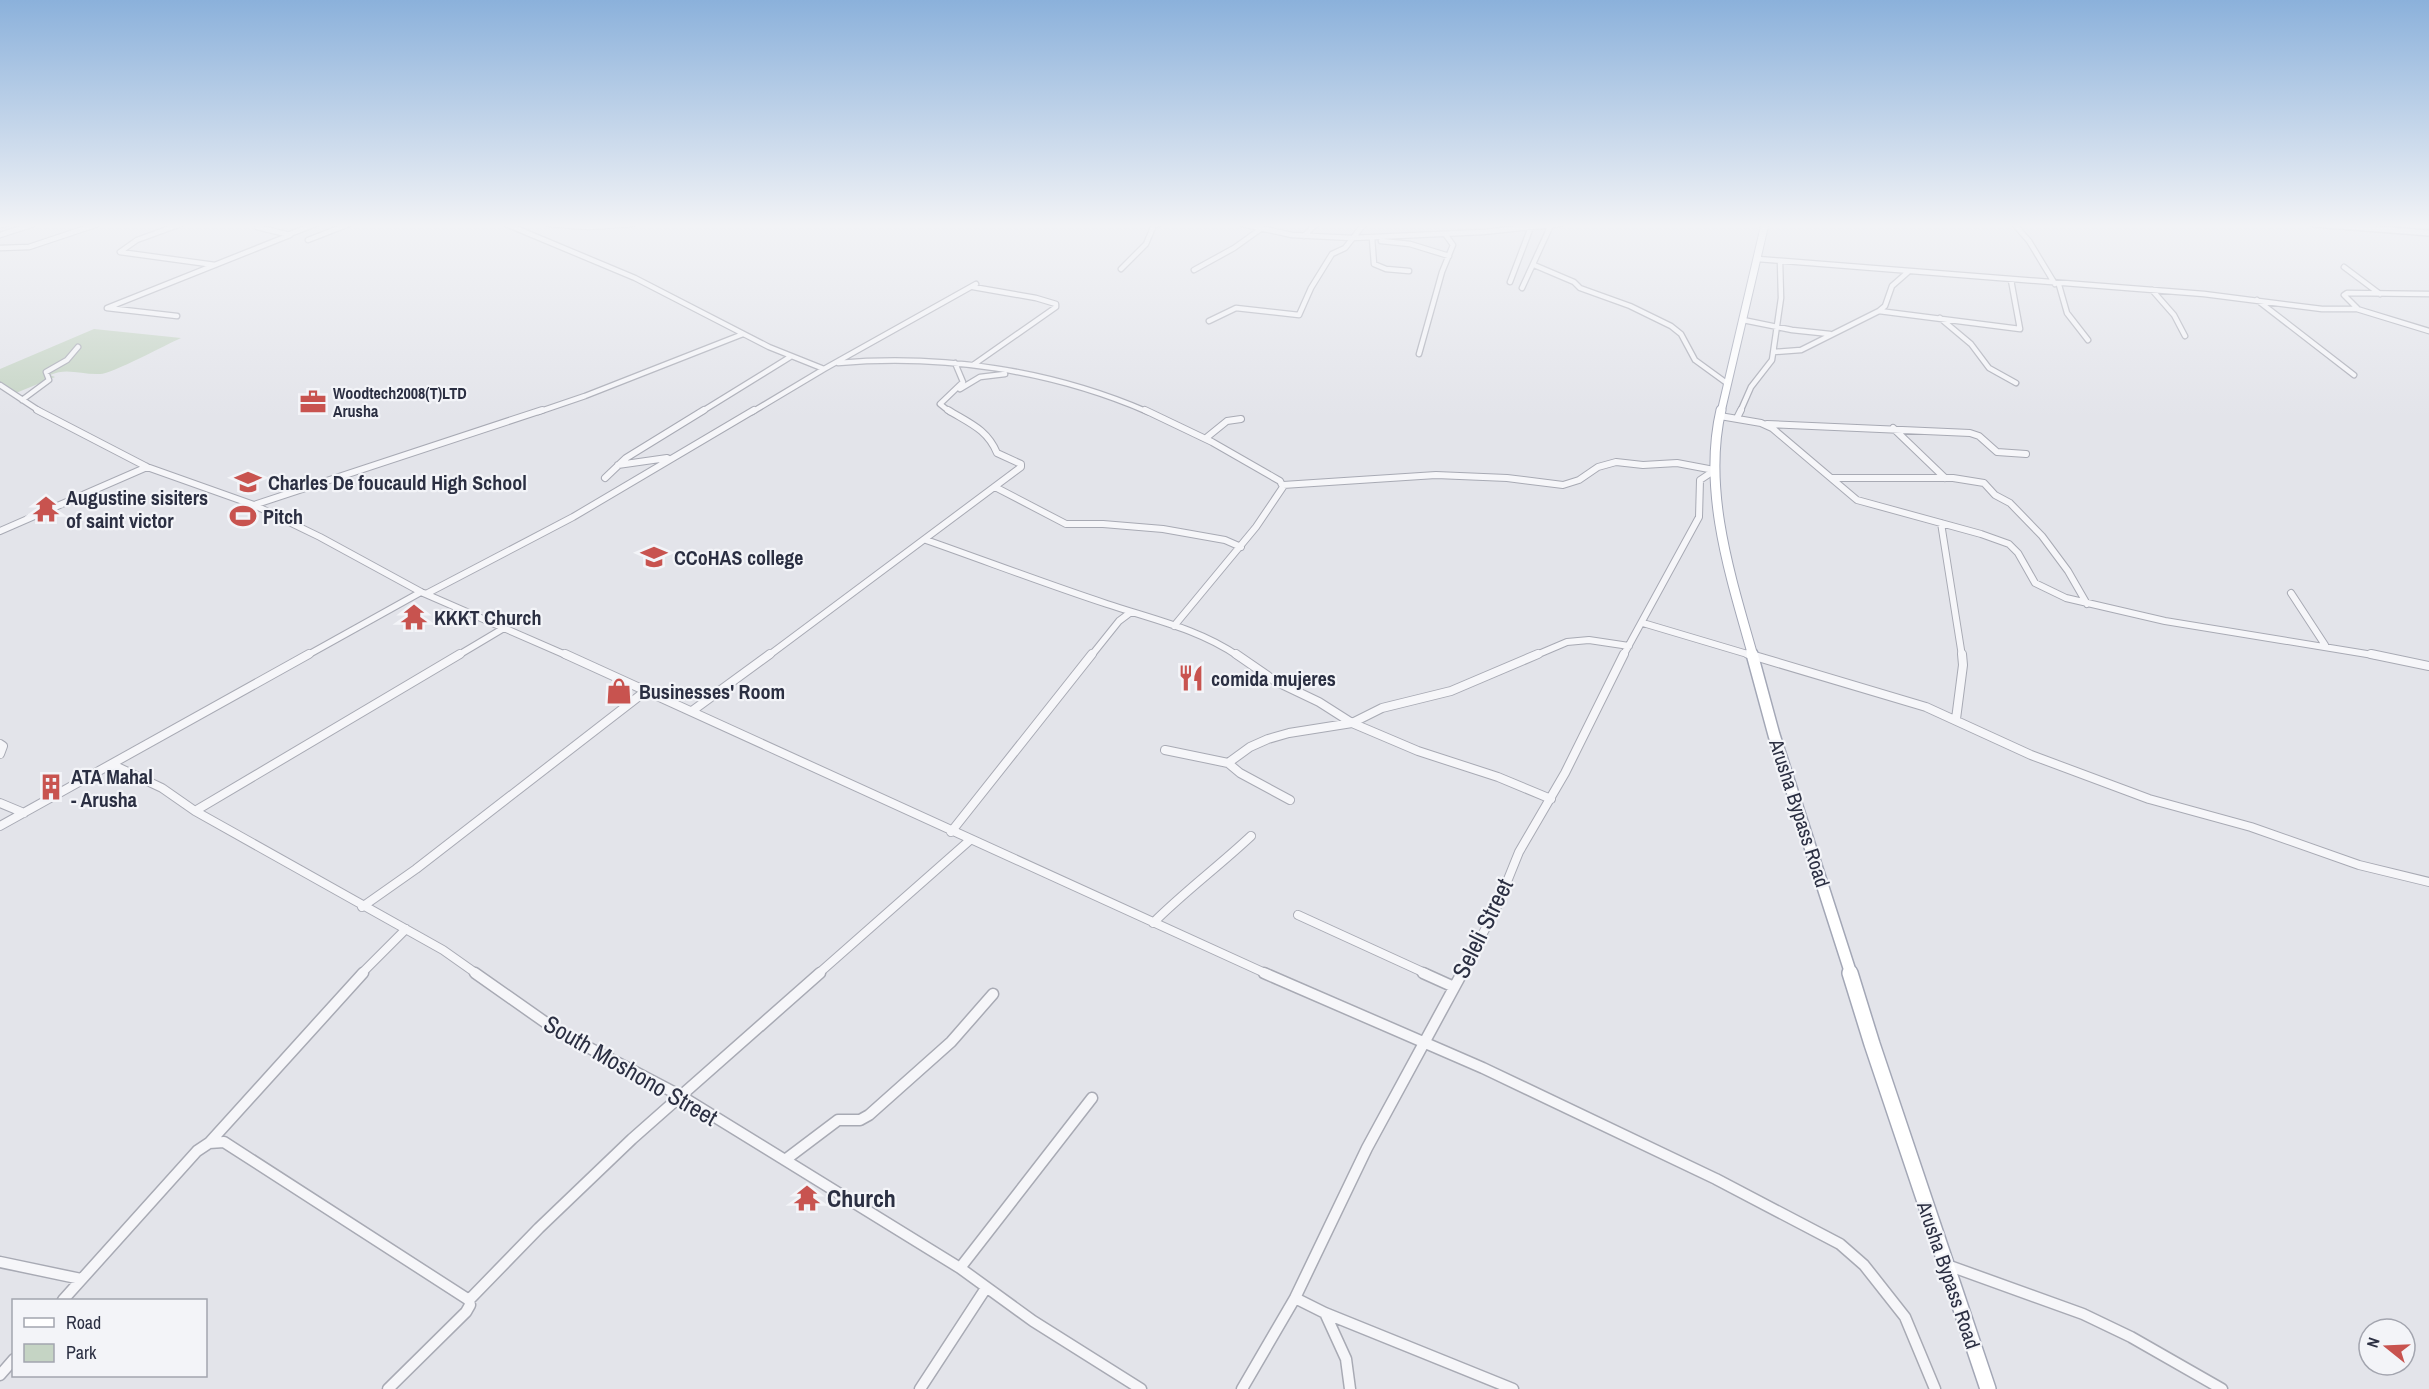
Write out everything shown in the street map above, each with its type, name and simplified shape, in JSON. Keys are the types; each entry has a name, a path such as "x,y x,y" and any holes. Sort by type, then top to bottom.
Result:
{"main road":[{"name":"Arusha Bypass Road","path":"1751,289 1720,416 1714,470 1727,561 1774,735 1945,1264 1988,1389"}],"street":[{"path":"156,289 107,308 177,316"},
{"path":"657,289 790,357 824,369"},
{"path":"0,826 423,593 573,517 824,369 967,289"},
{"path":"973,365 1056,307 1056,304 1043,299 993,289"},
{"path":"1209,321 1236,308 1299,315 1311,289"},
{"path":"1419,354 1437,289"},
{"path":"1582,289 1630,306 1671,326 1681,334 1695,360 1728,384"},
{"path":"1737,418 1751,387 1772,360 1778,327 1780,289"},
{"path":"1774,352 1801,350 1879,311 1885,306 1891,289"},
{"path":"1879,311 2020,329 2013,289"},
{"path":"2059,289 2067,313 2088,340"},
{"path":"2133,289 2357,309 2429,331"},
{"path":"2373,289 2380,294"},
{"path":"2152,290 2171,310 2185,336"},
{"path":"2357,309 2344,294 2429,294"},
{"path":"2257,300 2354,375"},
{"path":"1940,318 1971,344 1989,368 2016,383"},
{"path":"1743,320 1830,334"},
{"path":"254,505 585,396 743,334"},
{"path":"22,400 47,381 46,372 67,360 78,347"},
{"path":"605,478 616,465 790,357"},
{"path":"838,363 880,359 955,363 1062,383 1129,403 1206,438 1280,481 1283,485"},
{"path":"955,363 963,382 955,392"},
{"path":"692,711 926,540 1021,467 1021,464 1000,456 992,437 974,423 942,406 942,401 980,377 1014,373"},
{"path":"0,385 22,400 147,467 254,505 320,537 423,593 647,690 951,832 1483,1068 1706,1174 1840,1244 1864,1265 1898,1305 1911,1328 1935,1389"},
{"path":"1720,416 1764,424 1893,428 1973,434 1979,436 1997,452 2026,454"},
{"path":"1206,438 1227,421 1241,419"},
{"path":"1764,424 1788,440 1862,502 1981,534 2008,544 2018,554 2035,583 2054,594 2087,604 2165,621 2325,645 2429,666"},
{"path":"1893,428 1946,478"},
{"path":"616,465 673,457"},
{"path":"1283,485 1436,475 1507,478 1563,485 1579,480 1598,466 1616,462 1643,465 1677,463 1714,470"},
{"path":"0,531 147,467"},
{"name":"Seleli Street","path":"1242,1389 1295,1298 1367,1148 1496,909 1519,852 1551,799 1612,676 1699,517 1700,480 1714,470"},
{"path":"1832,478 1946,478 1984,483 1995,495 2010,503 2054,552 2087,604"},
{"path":"1174,626 1241,547 1270,509 1283,485"},
{"path":"995,487 1066,524 1163,529 1225,540 1241,547"},
{"path":"1941,523 1960,631 1963,665 1956,719"},
{"path":"926,540 1131,612 1162,620 1227,648 1275,681 1319,702 1352,723 1418,751 1498,777 1551,799"},
{"path":"2291,594 2325,645"},
{"path":"951,832 1119,621 1131,612"},
{"path":"1643,622 1926,707 2031,755 2149,800 2251,827 2359,865 2429,882"},
{"path":"195,811 504,628"},
{"path":"1228,763 1250,747 1268,739 1289,733 1352,723 1382,708 1452,691 1567,642 1588,640 1629,646"},
{"path":"363,907 416,869 647,690"},
{"path":"0,744 3,746 0,754"},
{"path":"1165,750 1228,763 1240,773 1290,800"},
{"name":"South Moshono Street","path":"113,765 162,788 195,811 443,950 559,1032 681,1096 960,1268 1033,1321 1142,1389"},
{"path":"0,803 24,813"},
{"path":"1153,923 1177,899 1203,880 1251,836"},
{"path":"388,1389 466,1312 470,1300 595,1173 970,840"},
{"path":"1299,915 1454,987"},
{"path":"64,1299 339,997 406,929"},
{"path":"785,1160 838,1120 860,1120 869,1115 951,1042 993,994"},
{"path":"960,1268 1092,1098"},
{"path":"208,1143 218,1141 230,1145 470,1300"},
{"path":"0,1262 81,1279"},
{"path":"1945,1264 2084,1314 2131,1337 2222,1389"},
{"path":"920,1389 986,1288"},
{"path":"1295,1298 1326,1313 1513,1389"},
{"path":"1326,1313 1344,1351 1351,1377 1350,1389"},
{"path":"0,1375 12,1361"}],"green space":[{"path":"94,329 181,338 106,373 56,373 50,375 55,377 11,395 0,389 0,369"}],"place":[{"name":"Woodtech2008(T)LTD Arusha","path":"313,402"},
{"name":"Charles De foucauld High School","path":"248,482"},
{"name":"Augustine sisiters of saint victor","path":"46,509"},
{"name":"Pitch","path":"243,516"},
{"name":"CCoHAS college","path":"654,557"},
{"name":"KKKT Church","path":"414,617"},
{"name":"comida mujeres","path":"1191,678"},
{"name":"Businesses' Room","path":"619,691"},
{"name":"ATA Mahal - Arusha","path":"51,787"},
{"name":"Church","path":"807,1198"}]}
